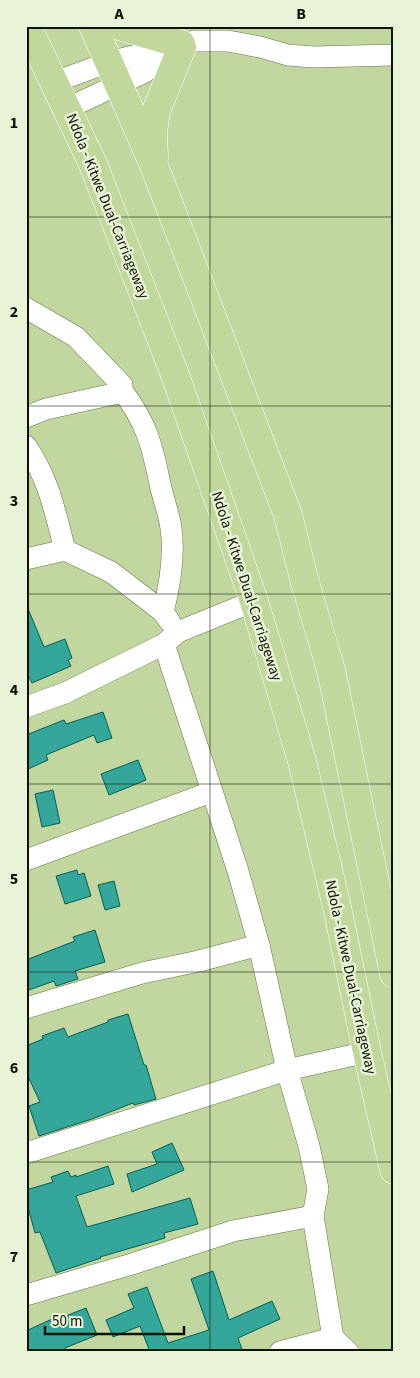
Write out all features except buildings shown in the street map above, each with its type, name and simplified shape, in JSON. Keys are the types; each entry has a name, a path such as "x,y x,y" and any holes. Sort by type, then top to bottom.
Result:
{"highway":[{"name":"Ndola - Kitwe Dual-Carriageway","path":"27,26 68,108 93,164 174,372 254,601 302,760 337,908 394,1170"},
{"path":"93,26 155,168 288,515 304,579 332,670 387,907 394,974"},
{"path":"119,26 187,40 156,111 152,132 155,168"}],"street":[{"path":"68,108 138,53 187,40 228,41 288,55 313,57 394,55"},
{"path":"55,82 113,74"},
{"path":"26,308 76,337 122,385 121,389 136,408 154,452 171,528 170,582 163,612 211,792 238,870 259,945 287,1070 309,1146 318,1189 313,1216 340,1345 280,1352"},
{"path":"26,417 46,409 118,393 121,389"},
{"path":"26,446 38,464 49,490 65,550"},
{"path":"26,559 65,550 111,572 163,612"},
{"path":"26,707 65,692 171,638 254,601"},
{"path":"26,860 211,792"},
{"path":"26,1008 142,973 199,961 259,945"},
{"path":"26,1153 287,1070 367,1052"},
{"path":"26,1295 132,1264 233,1231 313,1216"}]}
